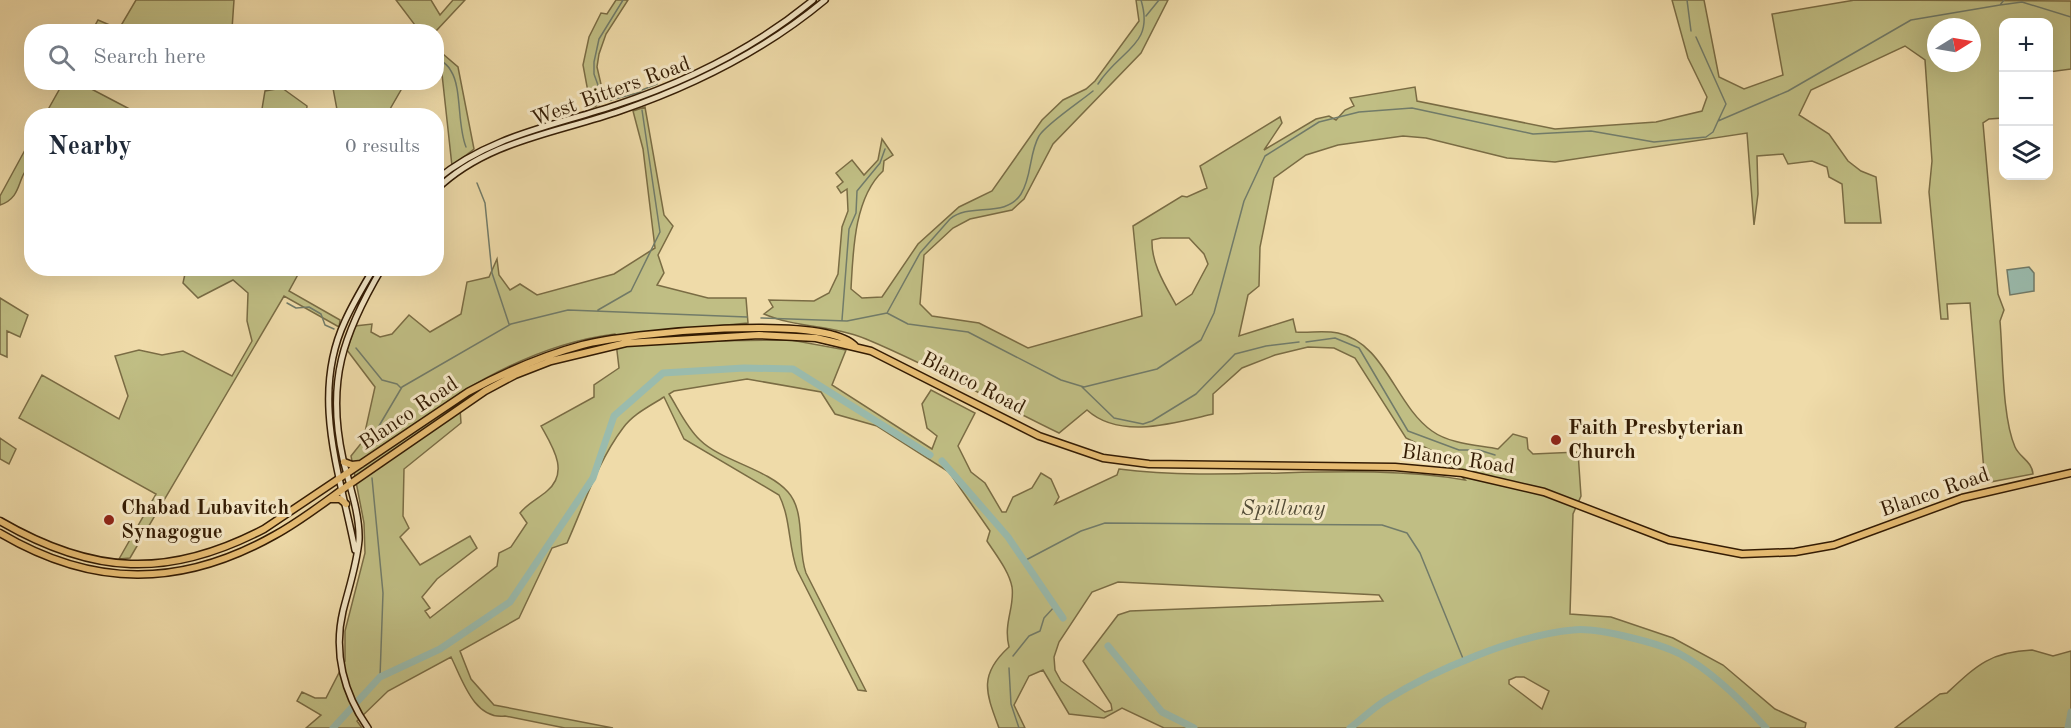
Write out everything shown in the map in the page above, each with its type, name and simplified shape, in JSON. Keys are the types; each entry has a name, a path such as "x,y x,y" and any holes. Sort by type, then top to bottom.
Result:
{"main road":[{"name":"West Bitters Road","path":"444,174 478,150 519,134 617,105 666,86 759,38 813,0"},
{"name":"West Bitters Road","path":"444,184 481,157 516,143 619,111 712,73 787,29 825,0"},
{"path":"617,105 619,111"},
{"path":"478,150 481,157"},
{"path":"356,554 328,429 329,381 345,321 370,276"},
{"path":"368,728 351,699 342,672 340,624 359,539 336,428 336,382 345,343 378,276"},
{"path":"365,284 371,288"},
{"name":"Blanco Road","path":"0,521 39,543 62,552 109,563 142,565 195,557 243,540 347,476 468,392 524,364 607,343 759,335 816,338 855,346 886,358 1039,436 1103,458 1149,465 1395,467 1462,473 1544,492 1669,540 1742,554 1795,552 1834,545 1962,498 2023,482 2071,473"},
{"name":"Blanco Road","path":"0,533 35,552 62,563 96,571 151,575 196,568 246,550 278,534 485,391 515,375 607,343"},
{"path":"428,420 434,427"},
{"path":"344,462 352,465 365,464"},
{"name":"Blanco Road","path":"2058,477 2071,478"},
{"path":"329,499 339,499 346,504"},
{"path":"243,540 246,550"},
{"path":"35,552 39,543"}],"shaded area":[{"path":"136,0 234,0 232,24 122,24"},
{"path":"396,0 431,0 440,15 453,0 465,0 443,24 414,24"},
{"path":"616,0 628,0 606,34 599,54 597,67 604,97 599,105 591,108 583,65 589,37 601,13 607,14"},
{"path":"1136,0 1168,0 1141,53 1053,144 1024,199 1012,210 970,219 953,228 924,255 920,304 932,316 979,323 1028,348 1142,316 1133,226 1182,196 1187,197 1207,188 1200,166 1280,117 1282,123 1264,150 1316,119 1329,116 1336,120 1345,110 1354,106 1350,98 1415,87 1417,101 1555,129 1656,122 1702,111 1707,97 1688,58 1672,0 1704,0 1719,77 1744,89 1783,75 1772,14 1855,0 2071,1 2071,69 2053,71 2053,18 1999,18 1999,118 1989,119 1983,123 1998,294 2004,310 2000,321 2008,419 2015,447 2030,466 2033,474 1985,483 1970,303 1947,304 1948,319 1941,319 1929,192 1932,161 1925,60 1905,46 1811,90 1799,115 1829,134 1848,161 1861,171 1876,177 1881,223 1845,223 1842,184 1829,177 1827,167 1812,161 1788,164 1783,154 1757,156 1758,194 1754,225 1747,133 1555,162 1507,158 1426,138 1403,136 1338,145 1306,155 1274,178 1260,247 1259,286 1248,295 1239,336 1293,319 1296,332 1338,333 1354,339 1367,349 1379,362 1419,420 1432,431 1447,439 1498,449 1513,434 1527,438 1528,449 1533,454 1578,452 1581,496 1573,514 1570,614 1611,617 1673,638 1723,665 1775,709 1806,723 1805,728 1164,728 1122,708 1104,718 1069,714 1043,670 1029,676 1014,705 1025,728 999,728 988,694 988,685 993,667 1009,647 1007,630 1012,587 1005,569 987,541 990,531 949,472 877,426 835,414 821,392 747,379 674,391 669,394 687,424 700,440 720,454 769,477 788,492 794,500 806,573 866,691 858,690 797,570 786,513 779,495 684,439 664,397 632,419 614,441 599,469 567,543 552,548 519,618 460,651 471,679 494,705 613,728 565,728 505,716 494,716 485,712 470,696 451,657 388,691 357,721 362,728 306,728 321,715 297,701 302,692 315,698 326,698 345,661 345,631 365,553 364,523 351,456 363,441 375,387 347,350 355,326 372,324 371,332 380,337 392,334 409,315 430,332 461,314 467,282 489,277 497,259 499,275 510,290 520,284 537,295 614,274 655,248 643,149 633,111 645,107 664,215 673,226 658,255 664,273 657,285 708,298 746,298 748,323 706,327 708,341 791,340 846,350 832,385 932,449 937,436 927,428 922,404 931,390 975,413 958,446 971,472 985,483 1002,512 1006,512 1013,497 1032,488 1041,473 1051,479 1059,497 1055,504 1117,475 1119,469 1205,474 1380,472 1465,480 1441,455 1406,438 1355,358 1334,348 1308,347 1275,355 1242,368 1213,394 1213,414 1165,425 1131,427 1115,425 1087,410 1059,433 939,372 866,339 841,331 776,319 764,314 773,307 769,300 814,301 829,293 838,274 842,227 848,211 847,189 841,193 837,187 843,182 836,173 852,160 864,175 878,160 882,139 893,155 884,161 883,171 873,182 866,196 854,243 851,289 862,298 882,297 918,244 959,207 992,191 1042,120 1063,100 1086,89 1095,81 1139,21","holes":["1189,238 1204,254 1208,264 1192,294 1176,305 1163,282 1152,249 1152,240","615,334 619,368 594,385 594,397 541,426 557,459 557,476 554,484 520,513 527,523 511,547 499,553 497,566 430,618 425,611 430,608 422,597 437,579 477,548 470,536 420,565 400,537 409,528 403,516 404,469 461,423 459,394 534,355 574,342","1118,582 1379,595 1383,601 1130,611 1118,615 1083,661 1111,704 1112,710 1105,712 1061,681 1055,670 1054,657 1059,642 1092,592","1524,677 1549,691 1542,709 1509,684 1509,680"]},
{"path":"98,20 107,24 96,24"},
{"path":"444,55 458,67 474,149 452,166 444,90"},
{"path":"59,90 93,90 128,108 49,108"},
{"path":"285,90 307,108 262,108 265,91"},
{"path":"333,90 401,90 391,108 337,108"},
{"path":"24,152 24,173 16,192 13,197 0,205 0,196"},
{"path":"2029,267 2034,273 2034,291 2010,295 2007,270"},
{"path":"184,276 297,276 289,291 340,320 339,327 284,296 130,558 119,559 156,494 19,418 42,375 119,419 128,396 115,356 139,350 162,355 183,351 232,376 252,341 247,321 248,293 233,280 198,298 183,283"},
{"path":"0,298 28,315 20,337 7,331 7,357 0,354"},
{"path":"0,438 16,449 9,464 0,459"},
{"path":"2032,650 2053,656 2071,651 2071,728 1895,728 1940,694 1947,693 1985,662 2005,654"}],"waterway":[{"path":"623,0 599,39 594,74 604,102 641,92"},
{"path":"1098,84 1139,38 1144,15 1141,0"},
{"path":"1146,16 1159,0"},
{"path":"1687,0 1691,31"},
{"path":"761,318 847,321 887,313 908,324 968,332 1061,380 1084,387 1157,369 1201,340 1214,313 1244,201 1265,156 1319,122 1359,112 1412,108 1533,134 1591,131 1654,142 1706,137 1713,132 1718,121 1788,91 1911,20 2000,5 2004,0"},
{"path":"2000,5 2022,2 2071,17"},
{"path":"1696,37 1726,104 1718,121"},
{"path":"444,63 449,67 457,87 461,128 466,147"},
{"path":"642,90 657,84 659,80"},
{"path":"887,313 920,253 950,219 967,211 997,208 1014,202 1025,187 1039,136 1093,91"},
{"path":"598,310 631,291 660,232 642,110"},
{"path":"842,320 849,229 856,213 857,191 880,163 885,149"},
{"path":"477,183 485,203 492,273 509,324"},
{"path":"287,303 296,308 309,307 321,314 325,325 334,329"},
{"path":"370,449 376,431 402,387 511,324 568,310 747,317"},
{"path":"1306,342 1335,338 1359,348 1408,431 1459,450 1479,450 1495,455"},
{"path":"1082,387 1114,418 1143,424 1152,421 1196,394 1235,354 1266,346 1299,342"},
{"path":"356,348 382,380 397,384 401,388"},
{"path":"333,728 380,677 440,649 510,602 593,478 614,416 663,373 744,368 793,369 930,455"},
{"path":"942,461 1008,537 1063,618"},
{"path":"372,478 383,593 380,677"},
{"name":"Spillway","path":"1024,561 1081,531 1105,523 1382,525 1407,533 1420,553 1464,661"},
{"path":"1013,656 1029,636 1040,631 1044,618 1055,606"},
{"path":"1350,728 1386,700 1451,666 1502,646 1551,633 1573,630 1596,631 1627,637 1658,645 1680,654 1704,669 1726,687 1766,728"},
{"path":"1108,646 1162,712 1194,728"},
{"path":"1009,668 1011,704 1019,728"},
{"path":"2068,728 2071,712"}],"place":[{"name":"Faith Presbyterian Church","path":"1556,440"},
{"name":"Chabad Lubavitch Synagogue","path":"109,520"}]}
